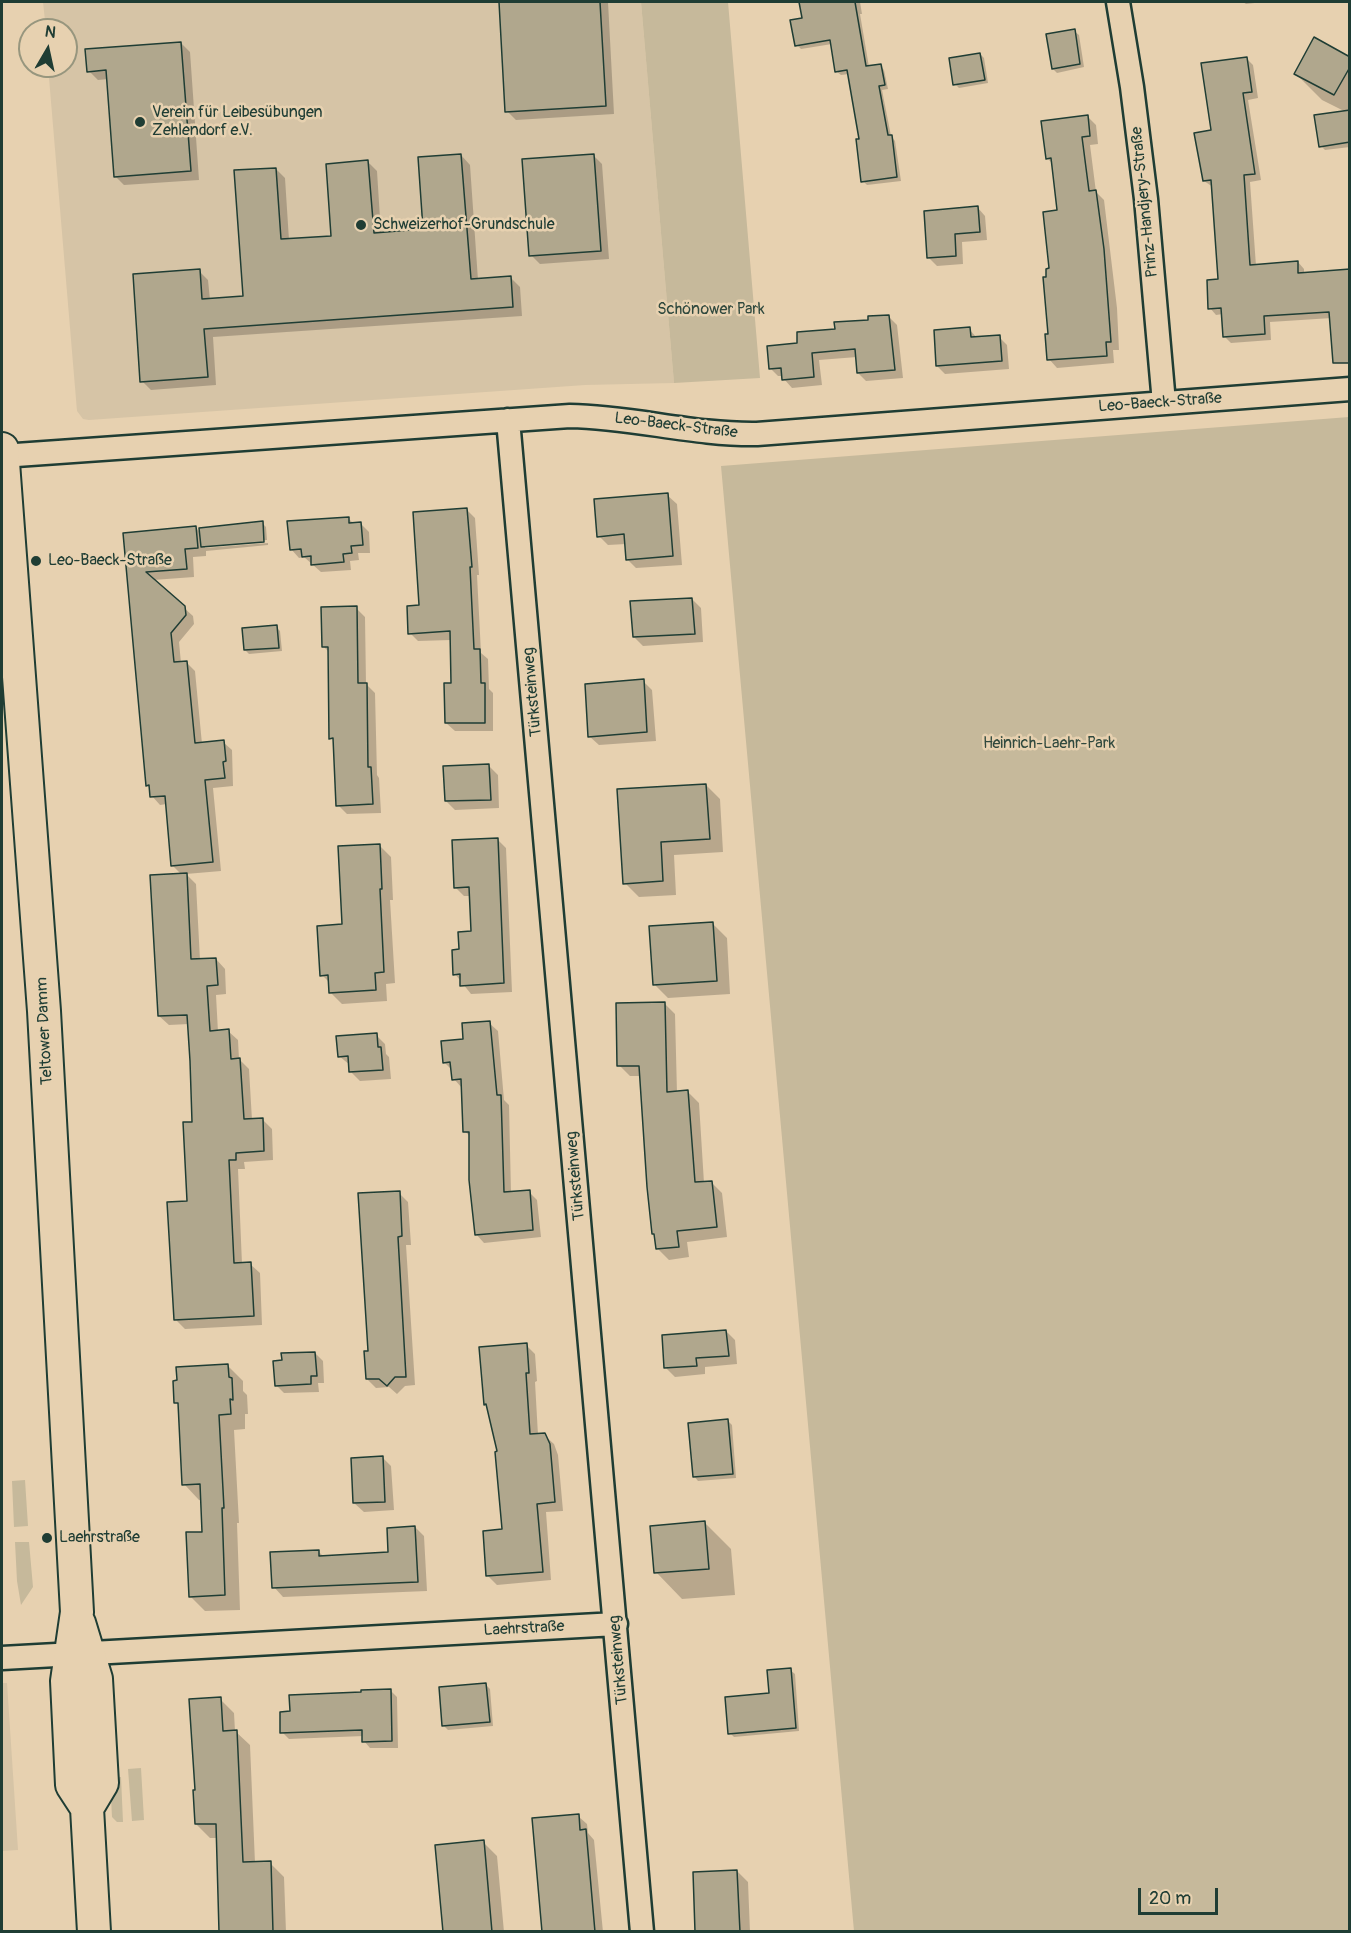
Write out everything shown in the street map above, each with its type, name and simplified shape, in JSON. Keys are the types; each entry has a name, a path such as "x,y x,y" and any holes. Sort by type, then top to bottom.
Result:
{"main road":[{"name":"Teltower Damm","path":"2,449 44,1011 79,1654 96,1680 102,1783 87,1808 94,1932"}],"street":[{"name":"Prinz-Handjery-Straße","path":"1118,2 1132,87 1146,199 1164,403"},
{"name":"Leo-Baeck-Straße","path":"2,456 593,416 638,420 708,433 757,434 1350,389"},
{"name":"Türksteinweg","path":"508,420 642,1932"},
{"name":"Laehrstraße","path":"2,1658 616,1624"}],"shaded area":[{"name":"Schweizerhof-Grundschule","path":"43,2 641,2 674,383 585,385 83,419 77,411 49,78 78,78 78,18 45,18"},
{"path":"2,1683 7,1683 18,1850 2,1851"}],"green space":[{"name":"Schönower Park","path":"641,2 728,2 760,378 674,383"},
{"name":"Heinrich-Laehr-Park","path":"1349,417 1349,1931 854,1931 721,466"},
{"path":"25,1480 28,1526 14,1527 12,1481"},
{"path":"15,1542 29,1542 33,1587 21,1605 17,1581"},
{"path":"141,1768 144,1820 132,1821 128,1769"},
{"path":"121,1777 123,1822 117,1822 112,1817 110,1778"}],"building":[{"path":"499,2 600,2 606,106 505,112"},
{"path":"799,2 855,2 866,66 881,64 885,85 879,86 888,135 892,135 897,177 861,182 856,139 859,139 847,70 835,72 830,40 795,46 790,20 802,18"},
{"path":"1075,29 1080,64 1052,69 1046,34"},
{"path":"1314,37 1350,57 1350,67 1334,95 1294,74"},
{"path":"181,42 191,171 114,177 106,70 87,72 85,49"},
{"path":"980,53 985,80 953,85 949,58"},
{"path":"1247,57 1252,92 1243,93 1255,174 1244,175 1250,265 1298,261 1298,273 1350,269 1350,363 1333,363 1329,312 1264,316 1265,334 1223,337 1221,308 1208,309 1207,280 1218,279 1211,180 1203,181 1194,133 1211,130 1201,63"},
{"path":"1350,110 1350,142 1319,147 1314,115"},
{"path":"1088,115 1090,136 1082,137 1089,191 1096,190 1104,249 1111,342 1106,342 1107,356 1047,360 1045,334 1048,334 1043,277 1046,277 1046,269 1049,268 1043,212 1057,210 1051,158 1046,159 1041,121"},
{"path":"461,154 471,279 511,276 513,307 204,329 208,377 140,382 133,274 200,269 202,299 243,296 234,170 276,168 281,239 331,236 326,164 368,160 374,233 423,229 418,157"},
{"path":"594,154 601,251 529,256 522,159"},
{"path":"978,206 980,232 955,234 956,256 927,258 924,211"},
{"path":"889,315 895,370 857,373 855,349 812,353 814,377 782,380 781,368 769,369 767,346 797,343 797,332 835,329 834,322 868,320 868,316"},
{"path":"970,327 971,337 1000,335 1002,361 936,366 934,330"},
{"path":"668,493 673,556 626,560 624,534 597,537 594,499"},
{"path":"467,508 472,567 470,567 474,649 480,649 481,683 485,683 485,723 445,723 444,683 451,683 450,631 408,634 407,606 419,605 413,512"},
{"path":"349,517 349,523 361,522 363,545 351,546 352,553 343,554 344,562 311,565 311,556 302,557 301,549 290,550 287,521"},
{"path":"263,521 264,542 201,547 199,528"},
{"path":"196,526 198,548 185,549 187,569 146,572 185,606 186,615 171,633 174,662 187,661 195,743 224,740 225,778 205,780 213,862 171,866 165,796 150,797 149,785 146,786 123,533"},
{"path":"692,598 695,634 633,637 630,601"},
{"path":"357,606 358,683 367,683 368,767 371,767 373,804 336,806 333,738 329,739 328,647 322,647 321,607"},
{"path":"277,625 279,648 244,650 242,628"},
{"path":"644,679 647,732 588,737 585,684"},
{"path":"489,764 491,800 445,801 443,766"},
{"path":"706,784 710,839 661,842 663,881 623,884 617,789"},
{"path":"498,838 504,983 460,986 460,974 453,975 452,950 459,949 458,932 471,931 469,887 454,888 452,840"},
{"path":"380,844 384,972 375,973 376,990 329,993 328,975 320,976 317,926 342,924 338,846"},
{"path":"187,873 191,959 216,958 218,985 207,986 210,1031 229,1029 231,1059 240,1058 244,1119 263,1118 264,1151 236,1153 236,1160 229,1160 234,1263 251,1262 254,1316 174,1320 167,1202 187,1201 183,1122 192,1122 190,1061 187,1015 158,1016 150,875"},
{"path":"713,922 717,981 653,985 649,926"},
{"path":"665,1002 667,1092 688,1090 695,1182 712,1181 717,1227 677,1231 679,1247 656,1249 654,1234 652,1234 647,1187 639,1066 617,1066 616,1003"},
{"path":"490,1021 497,1095 501,1095 504,1192 530,1190 533,1230 475,1235 469,1180 469,1132 463,1132 461,1079 452,1080 450,1062 443,1063 441,1041 463,1039 462,1023"},
{"path":"377,1033 383,1070 349,1072 348,1056 338,1057 336,1036"},
{"path":"400,1191 402,1236 398,1237 406,1377 395,1377 387,1386 379,1379 366,1379 364,1351 368,1351 358,1193"},
{"path":"726,1330 729,1356 696,1358 697,1366 664,1368 662,1335"},
{"path":"527,1343 529,1373 526,1373 530,1434 545,1433 550,1444 555,1502 537,1504 543,1572 486,1576 483,1531 502,1529 495,1452 497,1451 486,1404 484,1405 479,1347"},
{"path":"315,1352 317,1376 311,1376 311,1384 275,1386 273,1361 282,1360 281,1353"},
{"path":"228,1364 229,1377 232,1378 231,1414 219,1415 224,1508 222,1508 225,1595 189,1597 186,1532 202,1532 200,1484 182,1485 178,1403 174,1403 173,1381 177,1380 176,1367"},
{"path":"728,1419 733,1474 693,1477 688,1423"},
{"path":"383,1456 385,1502 353,1503 351,1458"},
{"path":"705,1521 709,1569 654,1573 650,1526"},
{"path":"415,1526 418,1582 272,1588 270,1552 319,1550 319,1556 388,1552 387,1528"},
{"path":"791,1668 796,1728 728,1734 725,1697 769,1693 767,1670"},
{"path":"486,1683 490,1722 442,1726 439,1687"},
{"path":"391,1689 392,1741 362,1742 362,1730 280,1733 280,1712 290,1711 289,1695"},
{"path":"221,1697 223,1731 237,1730 243,1862 271,1861 273,1932 219,1932 216,1824 195,1824 189,1699"},
{"path":"579,1814 580,1830 586,1829 595,1932 542,1932 532,1818"},
{"path":"484,1840 492,1932 443,1932 435,1845"},
{"path":"737,1870 740,1932 695,1932 693,1872"}],"place":[{"name":"Verein für Leibesübungen Zehlendorf e.V.","path":"140,122"},
{"name":"Schweizerhof-Grundschule","path":"361,225"},
{"name":"Leo-Baeck-Straße","path":"36,561"},
{"name":"Laehrstraße","path":"47,1538"}]}
